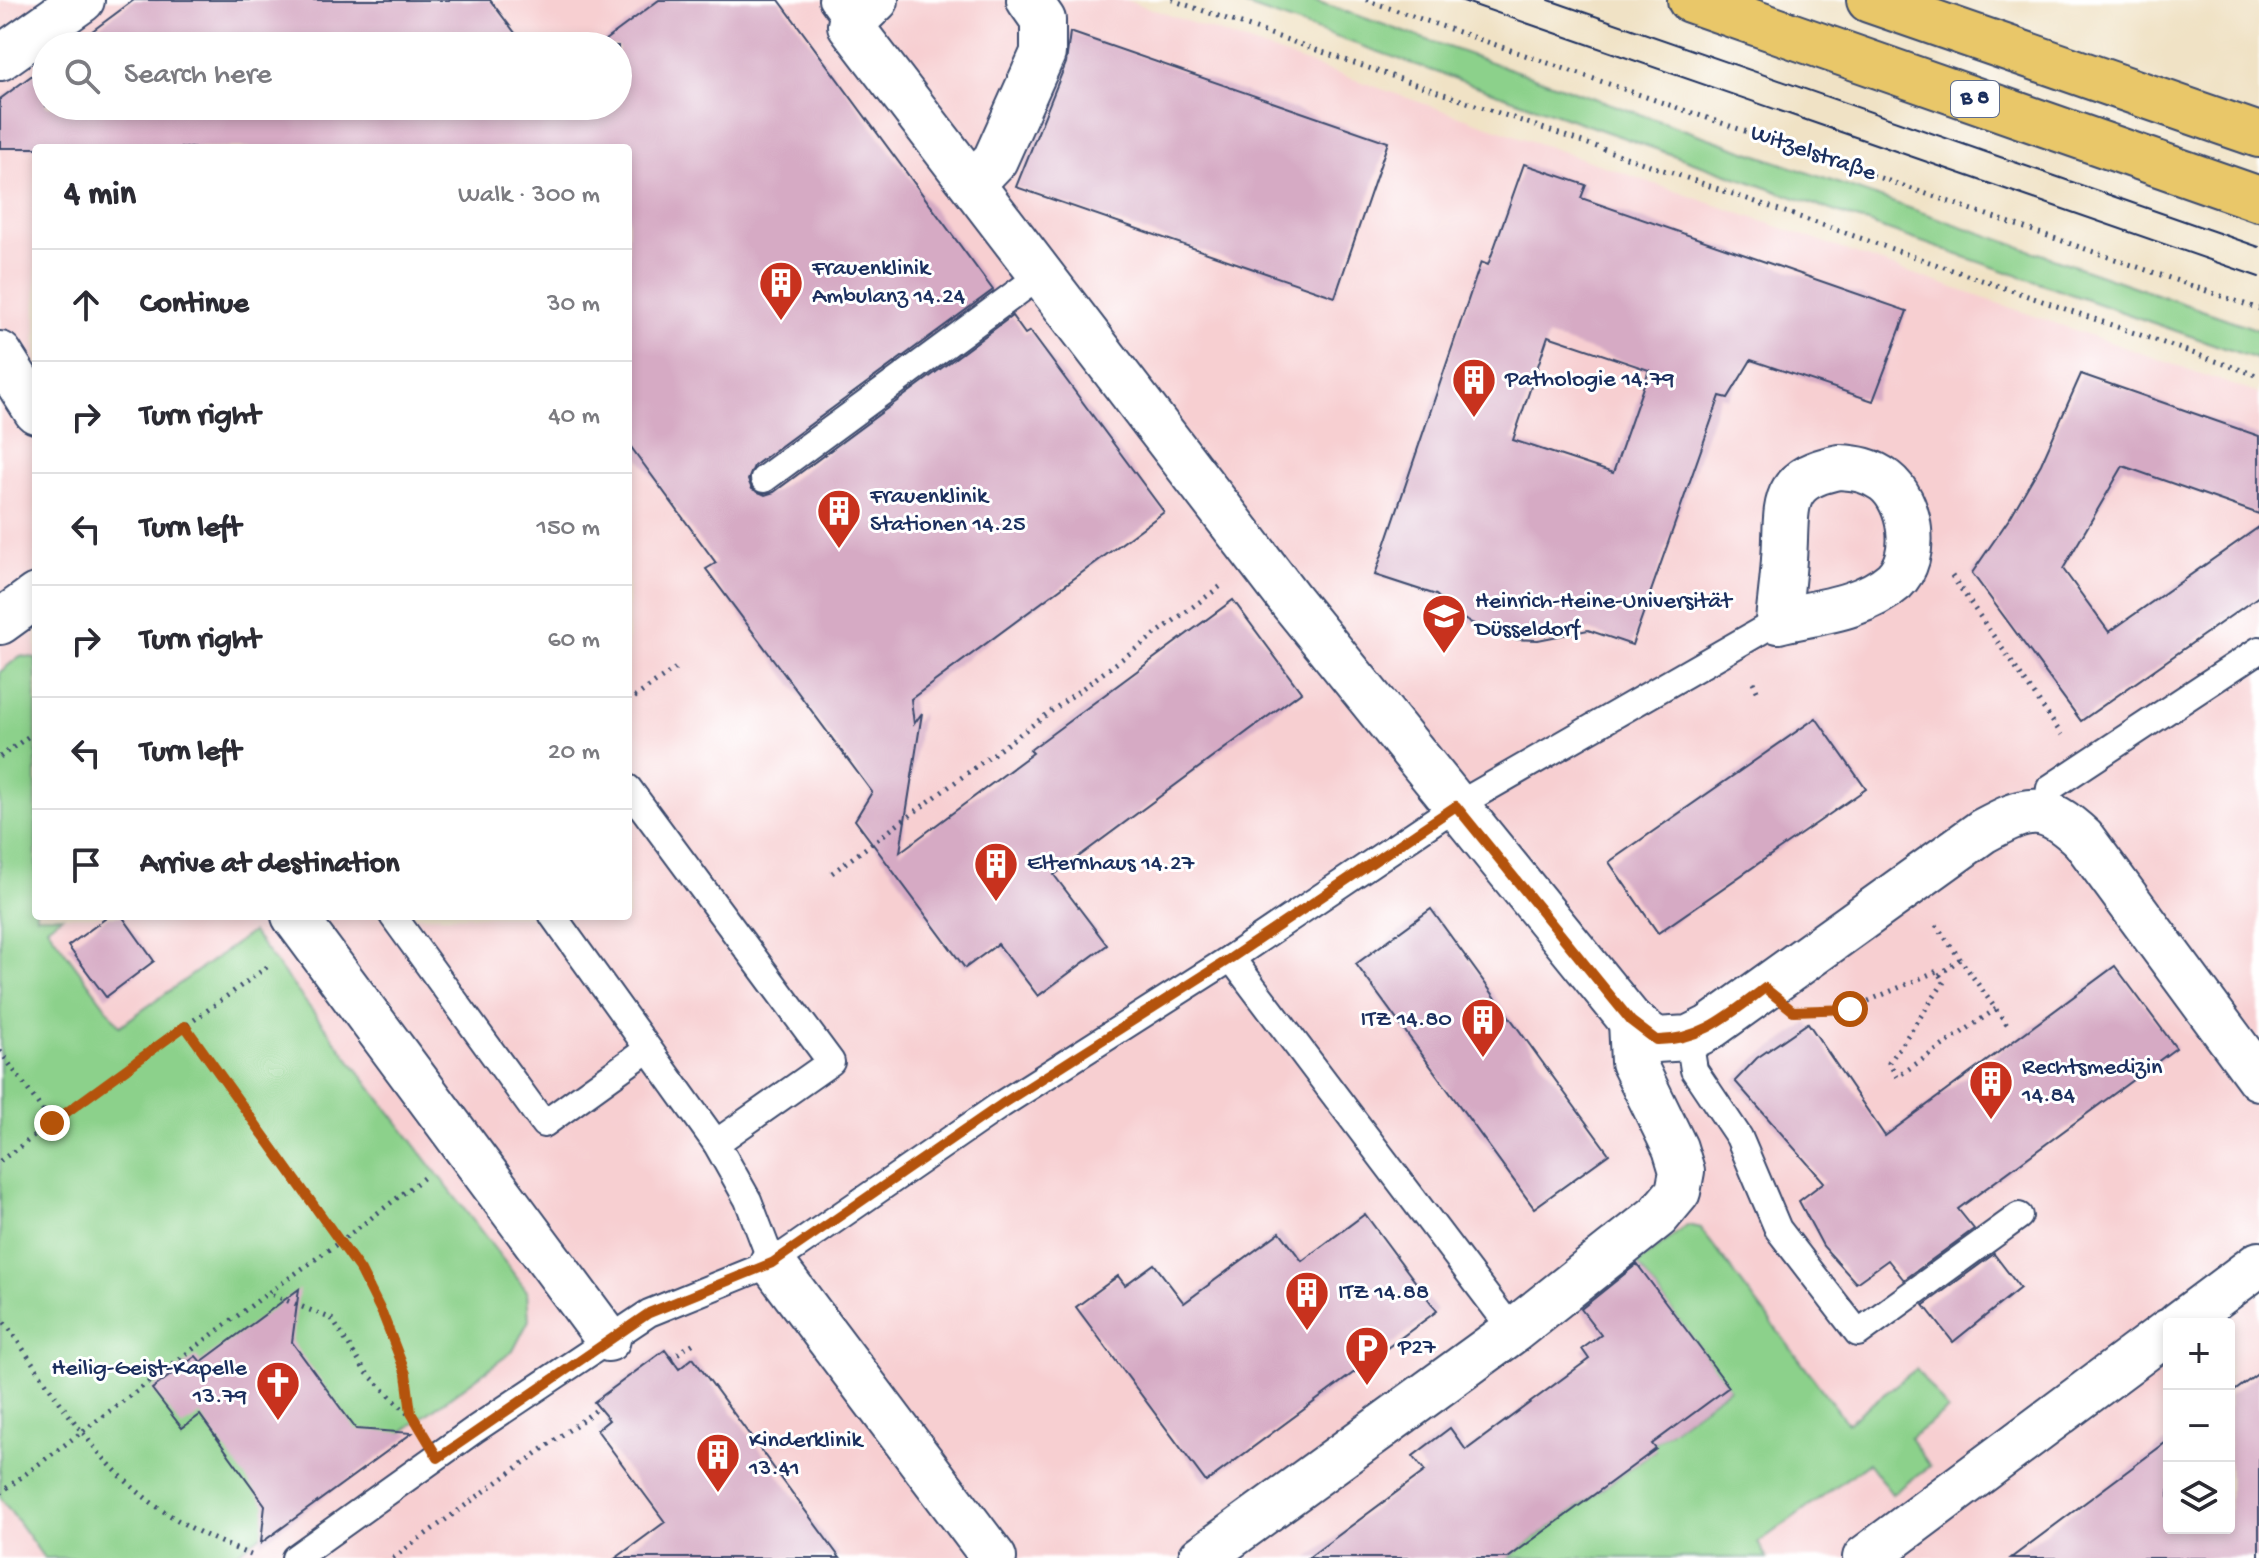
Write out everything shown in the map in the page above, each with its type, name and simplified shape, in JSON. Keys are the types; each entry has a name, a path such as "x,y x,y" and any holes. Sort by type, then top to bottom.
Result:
{"main road":[{"name":"B 8","path":"1690,0 2259,199"},
{"name":"B 8","path":"1869,0 2259,135"}],"street":[{"path":"37,32 82,0"},
{"path":"973,183 995,160 1043,53 1040,7"},
{"path":"853,8 973,183 1259,558 1631,1021 1656,1040 1689,1038 1709,1028 1983,831 2030,809 2046,812 2083,839 2259,1078"},
{"path":"0,58 32,35"},
{"path":"0,354 32,405"},
{"path":"0,622 32,599"},
{"path":"302,926 608,1339"},
{"path":"1201,1558 1513,1331 1658,1216 1678,1192 1682,1171 1675,1148 1633,1062 1631,1021"},
{"path":"772,1263 994,1558"},
{"path":"2187,1318 2259,1264"},
{"path":"1865,1558 2163,1335"}],"lane":[{"path":"764,479 1042,274"},
{"path":"295,1558 649,1313 772,1263 1002,1104 1231,958 1456,806 1778,621"},
{"path":"2046,812 2050,788 2259,650"},
{"path":"632,793 831,1062 716,1143"},
{"path":"396,920 544,1124 648,1049"},
{"path":"556,920 716,1143 748,1200 772,1263"},
{"path":"1231,958 1513,1331"},
{"path":"1689,1038 1694,1070 1739,1137 1778,1229 1858,1333 2019,1216"}],"path":[{"path":"1172,0 2259,376"},
{"name":"Witzelstraße","path":"1366,0 2259,309"},
{"path":"832,873 1259,558"},
{"path":"1942,568 1952,576 2084,765"},
{"path":"632,699 676,668"},
{"path":"0,757 32,734"},
{"path":"0,1161 185,1026 302,926"},
{"path":"1946,939 2007,1025"},
{"path":"1939,975 1960,959"},
{"path":"1765,988 1793,1011 1850,1009 1937,971 1944,982 1889,1063 1897,1077 1996,1009"},
{"path":"185,1026 341,1241 383,1315 406,1374 411,1413"},
{"path":"0,1051 52,1123"},
{"path":"0,1493 422,1179"},
{"path":"268,1293 332,1319 365,1371 411,1413 438,1458"},
{"path":"0,1316 84,1432 141,1495 182,1522 258,1558"},
{"path":"393,1558 599,1408"}],"shaded area":[{"name":"Heinrich-Heine-Universität Düsseldorf","path":"0,0 1126,0 2259,394 2259,1558 0,1558"}],"green space":[{"path":"1230,0 1313,0 2259,330 2259,360"},
{"path":"20,656 32,658 32,920 57,920 47,927 120,1026 252,932 527,1291 529,1320 513,1351 230,1558 44,1558 0,1497 0,672"},
{"path":"1687,1225 1700,1228 1847,1423 1916,1369 1948,1410 1910,1438 1930,1466 1892,1494 1868,1463 1758,1543 1767,1558 1508,1558 1655,1450 1652,1444 1729,1388 1637,1264"}],"building":[{"path":"134,0 490,0 514,32 91,32"},
{"path":"659,0 779,0 993,290 754,466 748,480 752,489 765,495 774,492 1012,316 1025,334 1030,331 1164,512 911,699 914,724 922,713 900,852 1033,753 1030,750 1233,600 1301,692 1054,875 1107,945 1038,996 998,944 965,968 855,820 872,792 706,569 716,563 632,448 632,144 32,144 32,148 0,148 0,99 32,75 32,120 632,120 632,32 616,32"},
{"path":"1070,32 1388,142 1335,297 1016,187 1066,63"},
{"name":"Pathologie 14.79","path":"1524,164 1586,185 1581,198 1907,311 1873,401 1751,360 1728,398 1720,396 1632,645 1588,630 1538,640 1507,639 1465,620 1436,595 1375,575 1481,262 1488,265","holes":["1548,336 1649,370 1613,473 1513,440"]},
{"path":"2081,374 2259,436 2259,514 2123,466 2063,569 2109,632 2259,527 2259,596 2081,721 1972,573 2011,516 2041,464"},
{"path":"1816,718 1866,789 1658,933 1609,862"},
{"name":"ITZ 14.80","path":"1431,909 1609,1154 1534,1208 1356,964"},
{"path":"104,920 125,920 154,961 106,997 68,946"},
{"name":"Rechtsmedizin 14.84","path":"2115,966 2176,1048 1958,1209 1974,1229 1904,1280 1888,1260 1856,1283 1823,1246 1799,1201 1824,1182 1735,1081 1757,1058 1808,1023 1885,1136"},
{"name":"ITZ 14.88","path":"1365,1214 1437,1311 1206,1482 1076,1307 1118,1276 1125,1285 1154,1264 1184,1303 1280,1232 1302,1261"},
{"path":"1994,1254 2020,1288 1953,1342 1924,1305"},
{"path":"1637,1264 1729,1387 1652,1444 1656,1449 1508,1558 1308,1558 1425,1471 1413,1456 1450,1428 1466,1450 1589,1359 1582,1349 1601,1335 1581,1309"},
{"name":"Heilig-Geist-Kapelle 13.79","path":"299,1289 292,1342 356,1429 412,1433 261,1543 265,1505 200,1415 182,1428 152,1389 196,1356 201,1362"},
{"name":"Kinderklinik 13.41","path":"665,1350 679,1369 693,1358 840,1558 616,1558 665,1522 597,1430 609,1420 594,1402"},
{"path":"2259,1373 2259,1558 2011,1558 2163,1444 2163,1534 2235,1534 2235,1391"}],"tram line":[{"path":"1460,0 2259,277"},
{"path":"1549,0 2259,247"}],"place":[{"name":"Frauenklinik Ambulanz 14.24","path":"781,322"},
{"name":"Pathologie 14.79","path":"1474,419"},
{"name":"Frauenklinik Stationen 14.25","path":"839,550"},
{"name":"Heinrich-Heine-Universität Düsseldorf","path":"1444,655"},
{"name":"Elternhaus 14.27","path":"996,903"},
{"name":"ITZ 14.80","path":"1483,1059"},
{"name":"Rechtsmedizin 14.84","path":"1991,1121"},
{"name":"ITZ 14.88","path":"1307,1332"},
{"name":"P27","path":"1367,1387"},
{"name":"Heilig-Geist-Kapelle 13.79","path":"278,1422"},
{"name":"Kinderklinik 13.41","path":"718,1494"}],"route":[{"path":"52,1123 185,1026 361,1271 383,1315 406,1374 411,1413 438,1458 474,1430 649,1313 772,1263 1002,1104 1231,958 1456,806 1631,1021 1656,1040 1689,1038 1709,1028 1765,988 1793,1011 1850,1009"}]}
